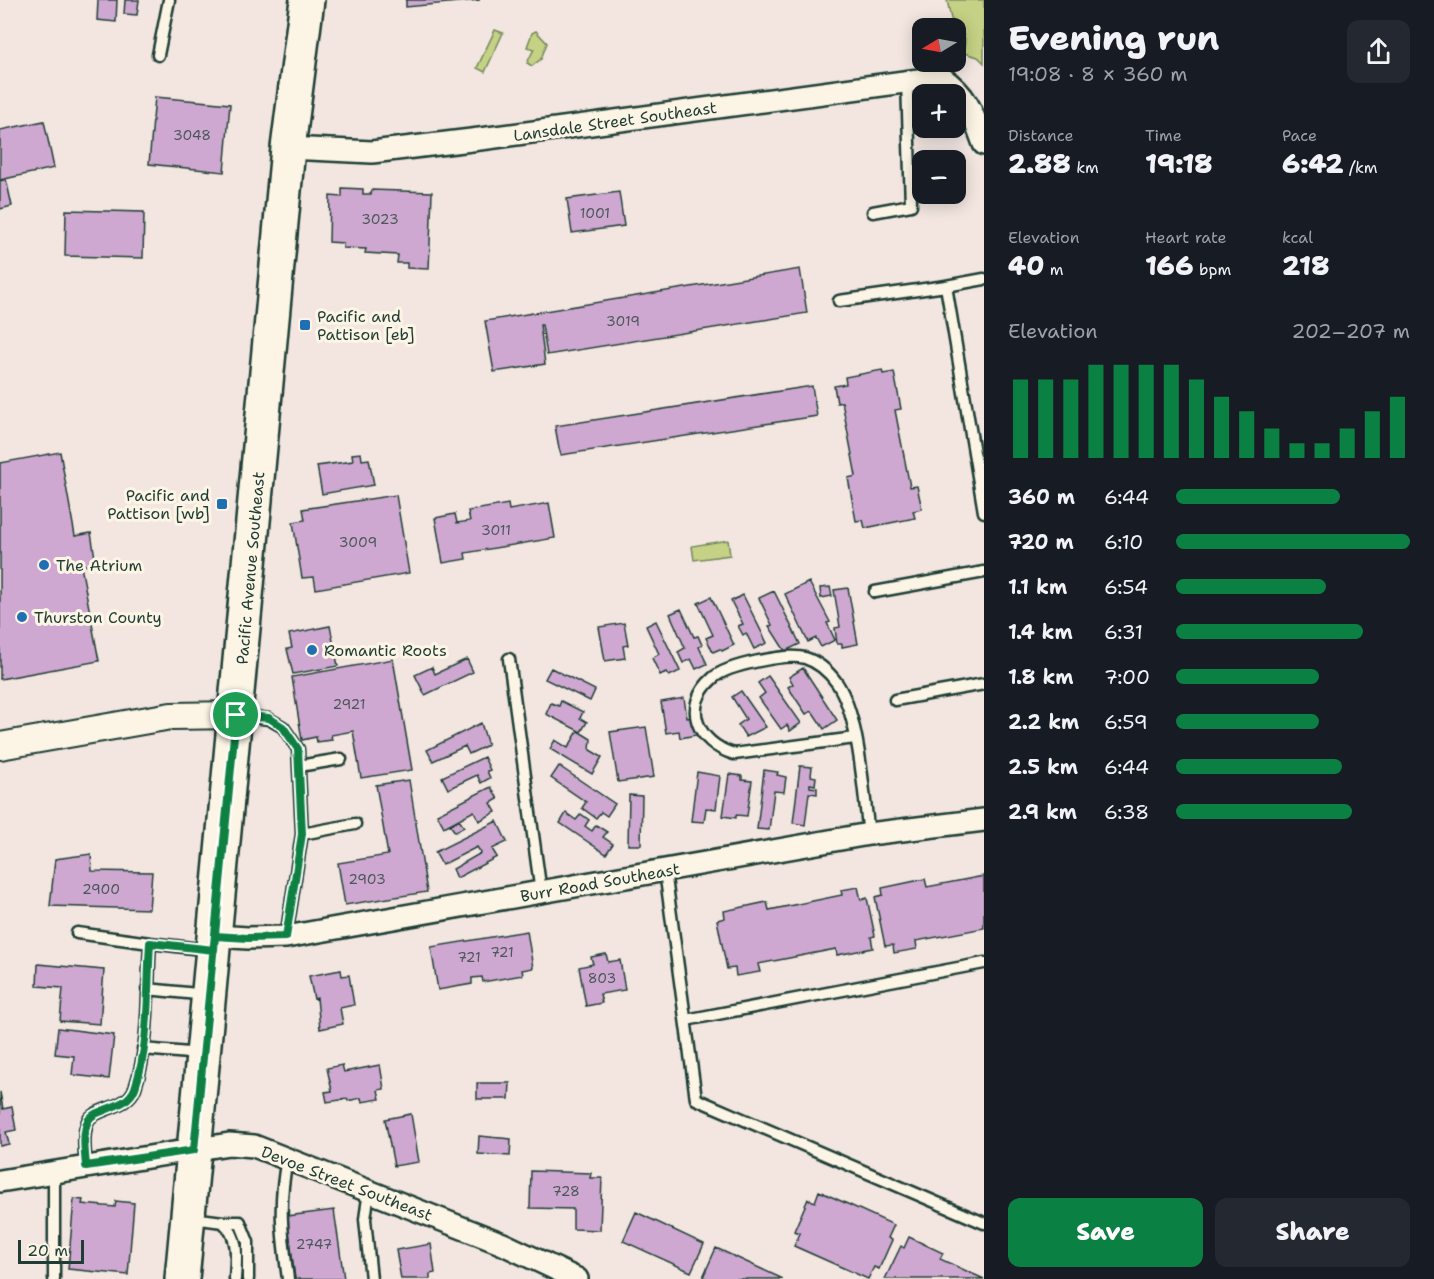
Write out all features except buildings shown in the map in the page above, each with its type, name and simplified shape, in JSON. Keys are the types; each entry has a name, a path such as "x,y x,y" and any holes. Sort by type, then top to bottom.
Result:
{"main road":[{"name":"Pacific Avenue Southeast","path":"182,1279 288,148 307,0"}],"street":[{"name":"Lansdale Street Southeast","path":"288,148 372,152 941,76 955,87 971,107 984,144"},
{"path":"0,746 171,716 236,715"},
{"name":"Burr Road Southeast","path":"214,943 248,938 286,937 869,834 984,820"},
{"name":"Devoe Street Southeast","path":"0,1181 229,1144 254,1146 503,1244 577,1279"}],"lane":[{"path":"158,55 169,0"},
{"path":"873,212 911,205 906,81"},
{"path":"839,301 984,279"},
{"path":"946,286 984,512"},
{"path":"875,592 984,572"},
{"path":"855,738 734,754 721,750 707,740 698,721 697,701 704,686 722,672 779,658 804,658 822,666 836,682 846,699 855,738 869,834"},
{"path":"509,659 541,893"},
{"path":"895,700 984,684"},
{"path":"236,715 269,718 283,727 298,749 302,834 286,937"},
{"path":"299,766 341,759"},
{"path":"302,834 355,824"},
{"path":"665,871 696,1099 984,1223"},
{"path":"77,933 150,943 214,943"},
{"path":"86,1166 85,1146 88,1121 95,1114 116,1108 134,1092 142,1067 150,943"},
{"path":"686,1020 984,963"},
{"path":"147,989 209,995"},
{"path":"143,1049 203,1054"},
{"path":"287,1159 281,1189 280,1219 288,1279"},
{"path":"54,1172 54,1279"},
{"path":"369,1191 365,1219 371,1279"},
{"path":"188,1217 240,1222 248,1242 248,1279"},
{"path":"223,1222 233,1231 237,1250 235,1279"}],"green space":[{"path":"947,0 984,0 984,63 978,57 966,54 966,18 951,18"},
{"path":"495,30 503,33 485,72 477,68"},
{"path":"536,31 547,43 541,59 532,66 527,63 534,49 527,47 532,33"},
{"path":"728,540 730,555 694,560 692,546"}],"place":[{"name":"Pacific and Pattison [eb]","path":"305,325"},
{"name":"Pacific and Pattison [wb]","path":"222,504"},
{"name":"The Atrium","path":"44,565"},
{"name":"Thurston County","path":"22,617"},
{"name":"Romantic Roots","path":"312,650"}],"route":[{"path":"236,715 215,936 209,995 203,1054 194,1150 86,1166 85,1146 88,1121 95,1114 116,1108 134,1092 142,1067 150,943 180,948 214,950 215,936 286,937 302,834 298,749 283,727 269,718 236,715"}]}
